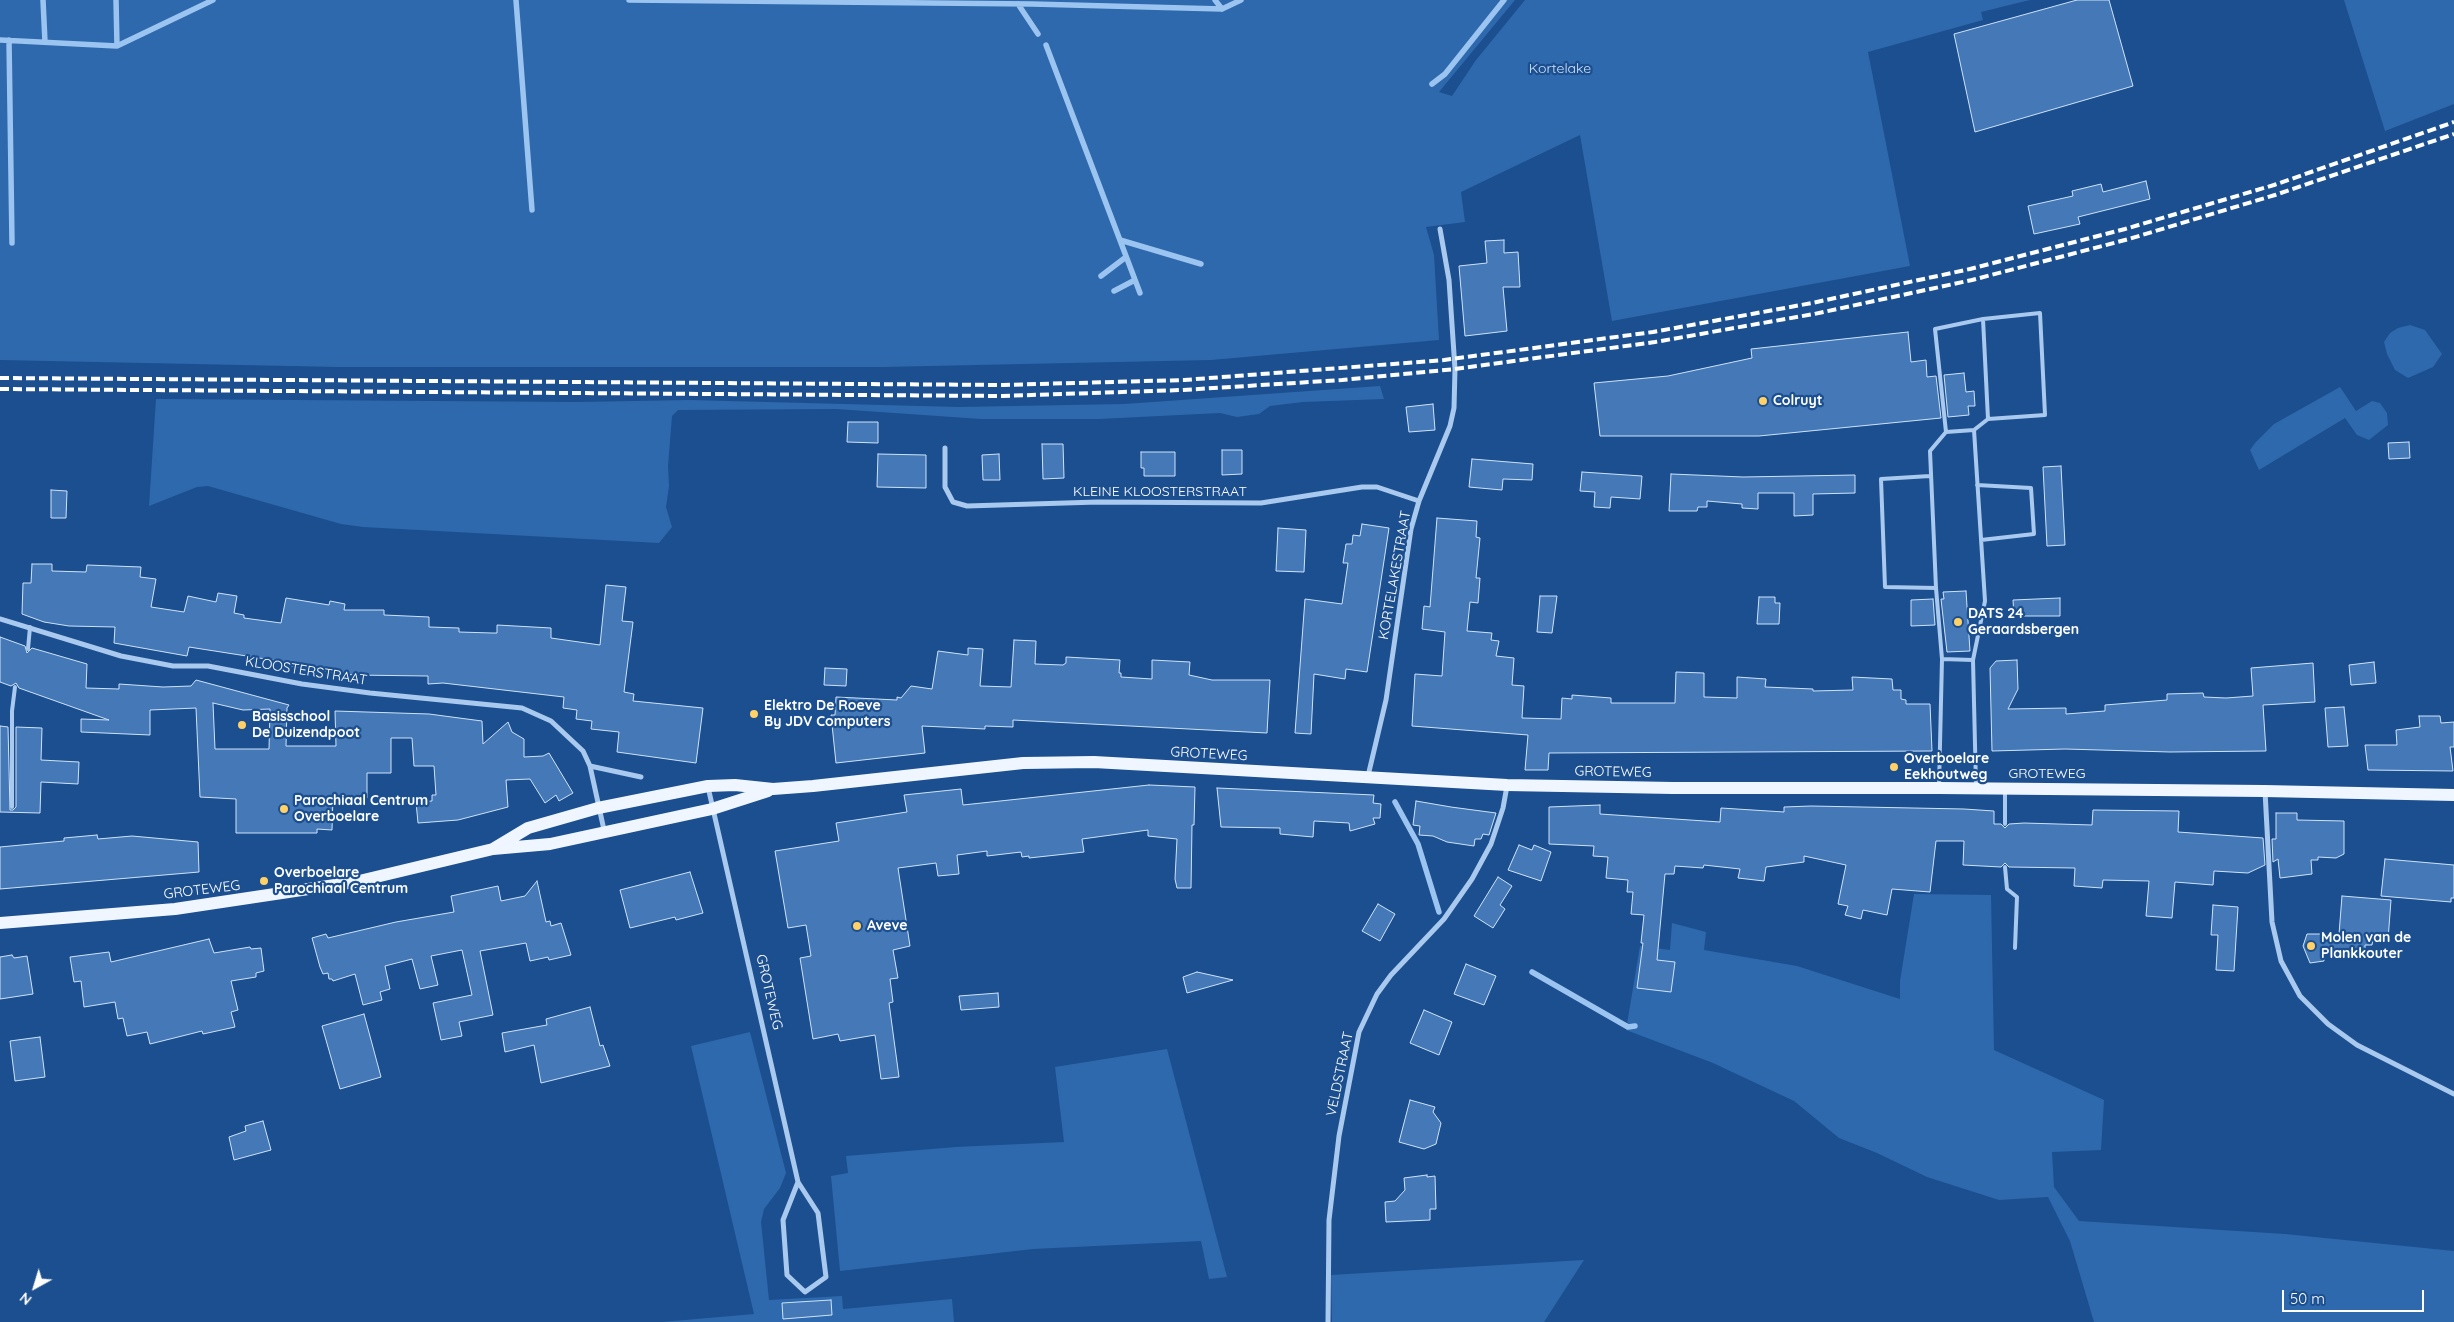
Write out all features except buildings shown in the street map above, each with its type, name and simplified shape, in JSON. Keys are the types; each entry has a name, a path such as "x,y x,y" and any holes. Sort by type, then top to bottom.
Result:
{"main road":[{"name":"GROTEWEG","path":"493,849 528,828 598,808 708,786 735,785 773,789 1023,763 1104,762 1507,785 1673,788 2264,791 2454,795"},
{"name":"GROTEWEG","path":"0,923 111,916 238,901 355,882 493,849 550,844 604,830 712,809 773,789"}],"street":[{"name":"KORTELAKESTRAAT","path":"1368,778 1386,700 1411,529 1419,501 1450,426 1454,408 1455,369 1449,280 1440,230"},
{"name":"KLEINE KLOOSTERSTRAAT","path":"945,448 945,488 953,502 967,506 1098,502 1261,503 1369,487 1377,487 1419,501"},
{"name":"KLOOSTERSTRAAT","path":"0,618 121,656 173,666 208,666 302,684 370,693 522,708 551,721 583,751 590,766 598,808"},
{"path":"590,766 641,777"},
{"name":"VELDSTRAAT","path":"1328,1322 1329,1220 1339,1136 1359,1032 1377,994 1391,975 1444,918 1472,879 1491,844 1503,808 1507,785"},
{"name":"GROTEWEG","path":"708,786 798,1182 818,1213 826,1277 805,1292 787,1275 782,1220 798,1182"},
{"path":"2264,791 2272,922 2281,961 2300,996 2328,1024 2357,1045 2454,1094"},
{"path":"598,808 604,830"}],"lane":[{"path":"1939,788 1942,659 1936,588 1930,451 1946,432 1974,430 1988,419 2045,415 2040,313 1983,319 1935,329 1946,432"},
{"path":"1983,319 1988,419"},
{"path":"1974,430 1985,601 1973,660 1976,789"},
{"path":"1930,476 1881,480 1885,587 1936,588"},
{"path":"1977,485 2031,488 2034,534 1981,540"},
{"path":"28,648 30,627"},
{"path":"1942,659 1973,660"},
{"path":"12,807 12,711 15,687"},
{"path":"2004,789 2005,824"},
{"path":"2005,867 2007,889 2017,898 2014,948"}],"green space":[{"name":"Kortelake","path":"0,0 1515,0 1439,92 1452,96 1476,60 1525,0 2030,0 1981,12 1983,20 1868,52 1910,266 1612,321 1580,135 1461,192 1465,222 1426,227 1434,255 1439,340 1211,360 883,367 339,367 0,360"},
{"path":"2344,0 2454,0 2454,104 2385,131"},
{"path":"2410,325 2425,330 2442,354 2433,367 2408,378 2395,370 2387,354 2384,342 2390,333 2398,328"},
{"path":"1380,386 1384,399 1303,402 1270,406 1259,414 1237,417 1220,413 1099,419 981,419 836,409 678,410 672,416 668,466 669,486 666,507 672,527 659,543 363,527 341,524 208,486 197,487 149,506 156,399 577,402 690,400 959,407 1124,404"},
{"path":"2340,387 2356,411 2372,401 2380,403 2387,413 2388,425 2369,440 2357,435 2345,418 2259,470 2250,450 2255,443 2274,424"},
{"path":"1914,894 1991,895 1994,1050 2104,1100 2101,1150 2052,1152 2054,1187 2079,1221 2285,1234 2454,1251 2454,1322 2094,1322 2070,1241 2048,1197 1999,1200 1927,1177 1877,1153 1839,1138 1794,1101 1713,1063 1626,1030 1640,946 1670,950 1672,923 1706,932 1704,950 1797,966 1900,999 1900,981"},
{"path":"750,1032 786,1173 780,1188 764,1209 761,1222 769,1300 842,1296 843,1309 952,1299 954,1322 662,1322 754,1314 691,1046"},
{"path":"1167,1049 1227,1277 1209,1279 1201,1241 1033,1249 840,1271 831,1176 848,1173 846,1156 956,1147 1064,1142 1055,1067"},
{"path":"1584,1260 1544,1322 1332,1322 1331,1275"}],"waterway":[{"path":"43,0 45,42"},
{"path":"116,0 117,46"},
{"path":"0,40 117,46 213,0"},
{"path":"516,0 532,210"},
{"path":"629,0 1032,4 1222,9 1241,0"},
{"path":"1215,0 1222,9"},
{"path":"1432,84 1445,74 1504,0"},
{"path":"1018,4 1038,34"},
{"path":"9,40 12,243"},
{"path":"1046,45 1140,293"},
{"path":"1120,240 1201,264"},
{"path":"1101,276 1126,257"},
{"path":"1114,291 1135,280"},
{"path":"1395,802 1418,844 1439,912"},
{"path":"1532,972 1628,1027 1635,1026"}],"railway":[{"path":"0,378 1003,385 1184,380 1444,360 1653,332 1812,303 1970,269 2125,229 2274,185 2454,122"},
{"path":"0,389 1002,396 1182,390 1342,380 1455,369 1655,342 1814,314 1972,280 2129,239 2275,195 2454,134"}],"place":[{"name":"Colruyt","path":"1763,401"},
{"name":"DATS 24 Geraardsbergen","path":"1958,622"},
{"name":"Elektro De Roeve By JDV Computers","path":"754,714"},
{"name":"Basisschool De Duizendpoot","path":"242,725"},
{"name":"Overboelare Eekhoutweg","path":"1894,767"},
{"name":"Parochiaal Centrum Overboelare","path":"284,809"},
{"name":"Overboelare Parochiaal Centrum","path":"264,881"},
{"name":"Aveve","path":"857,926"},
{"name":"Molen van de Plankkouter","path":"2311,946"}]}
